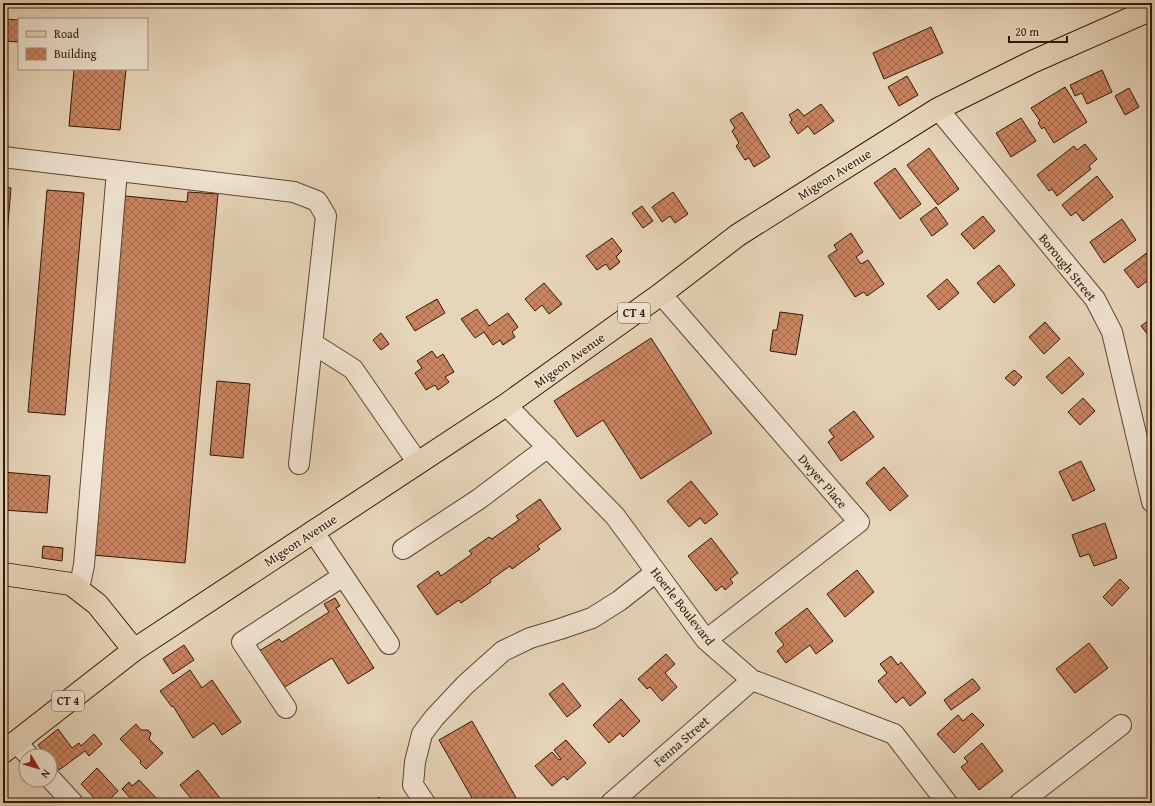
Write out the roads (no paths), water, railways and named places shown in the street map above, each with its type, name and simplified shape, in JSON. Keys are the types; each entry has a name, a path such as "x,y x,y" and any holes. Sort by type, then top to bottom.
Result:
{"main road":[{"name":"Migeon Avenue","path":"134,650 506,405 661,294 738,235 938,109 1032,62 1152,9"},
{"path":"3,574 71,584 97,604 134,650"},
{"name":"CT 4","path":"16,750 134,650"}],"street":[{"name":"Borough Street","path":"938,109 1095,299 1112,332 1152,502"},
{"path":"3,156 294,192 317,201 326,216 299,464"},
{"path":"79,589 84,565 117,171"},
{"name":"Dwyer Place","path":"661,294 858,522 706,640"},
{"path":"312,343 353,370 418,463"},
{"name":"Hoerle Boulevard","path":"506,405 615,516 706,640 752,680 894,734 947,803"},
{"path":"403,549 479,499 548,447"},
{"path":"313,532 389,644"},
{"path":"425,803 413,785 415,762 422,734 434,718 464,685 508,648 530,638 592,618 619,601 656,572"},
{"path":"286,708 242,642 343,576"},
{"name":"Fenna Street","path":"611,803 752,680"},
{"path":"1026,801 1121,725"},
{"path":"58,787 73,803"}]}
